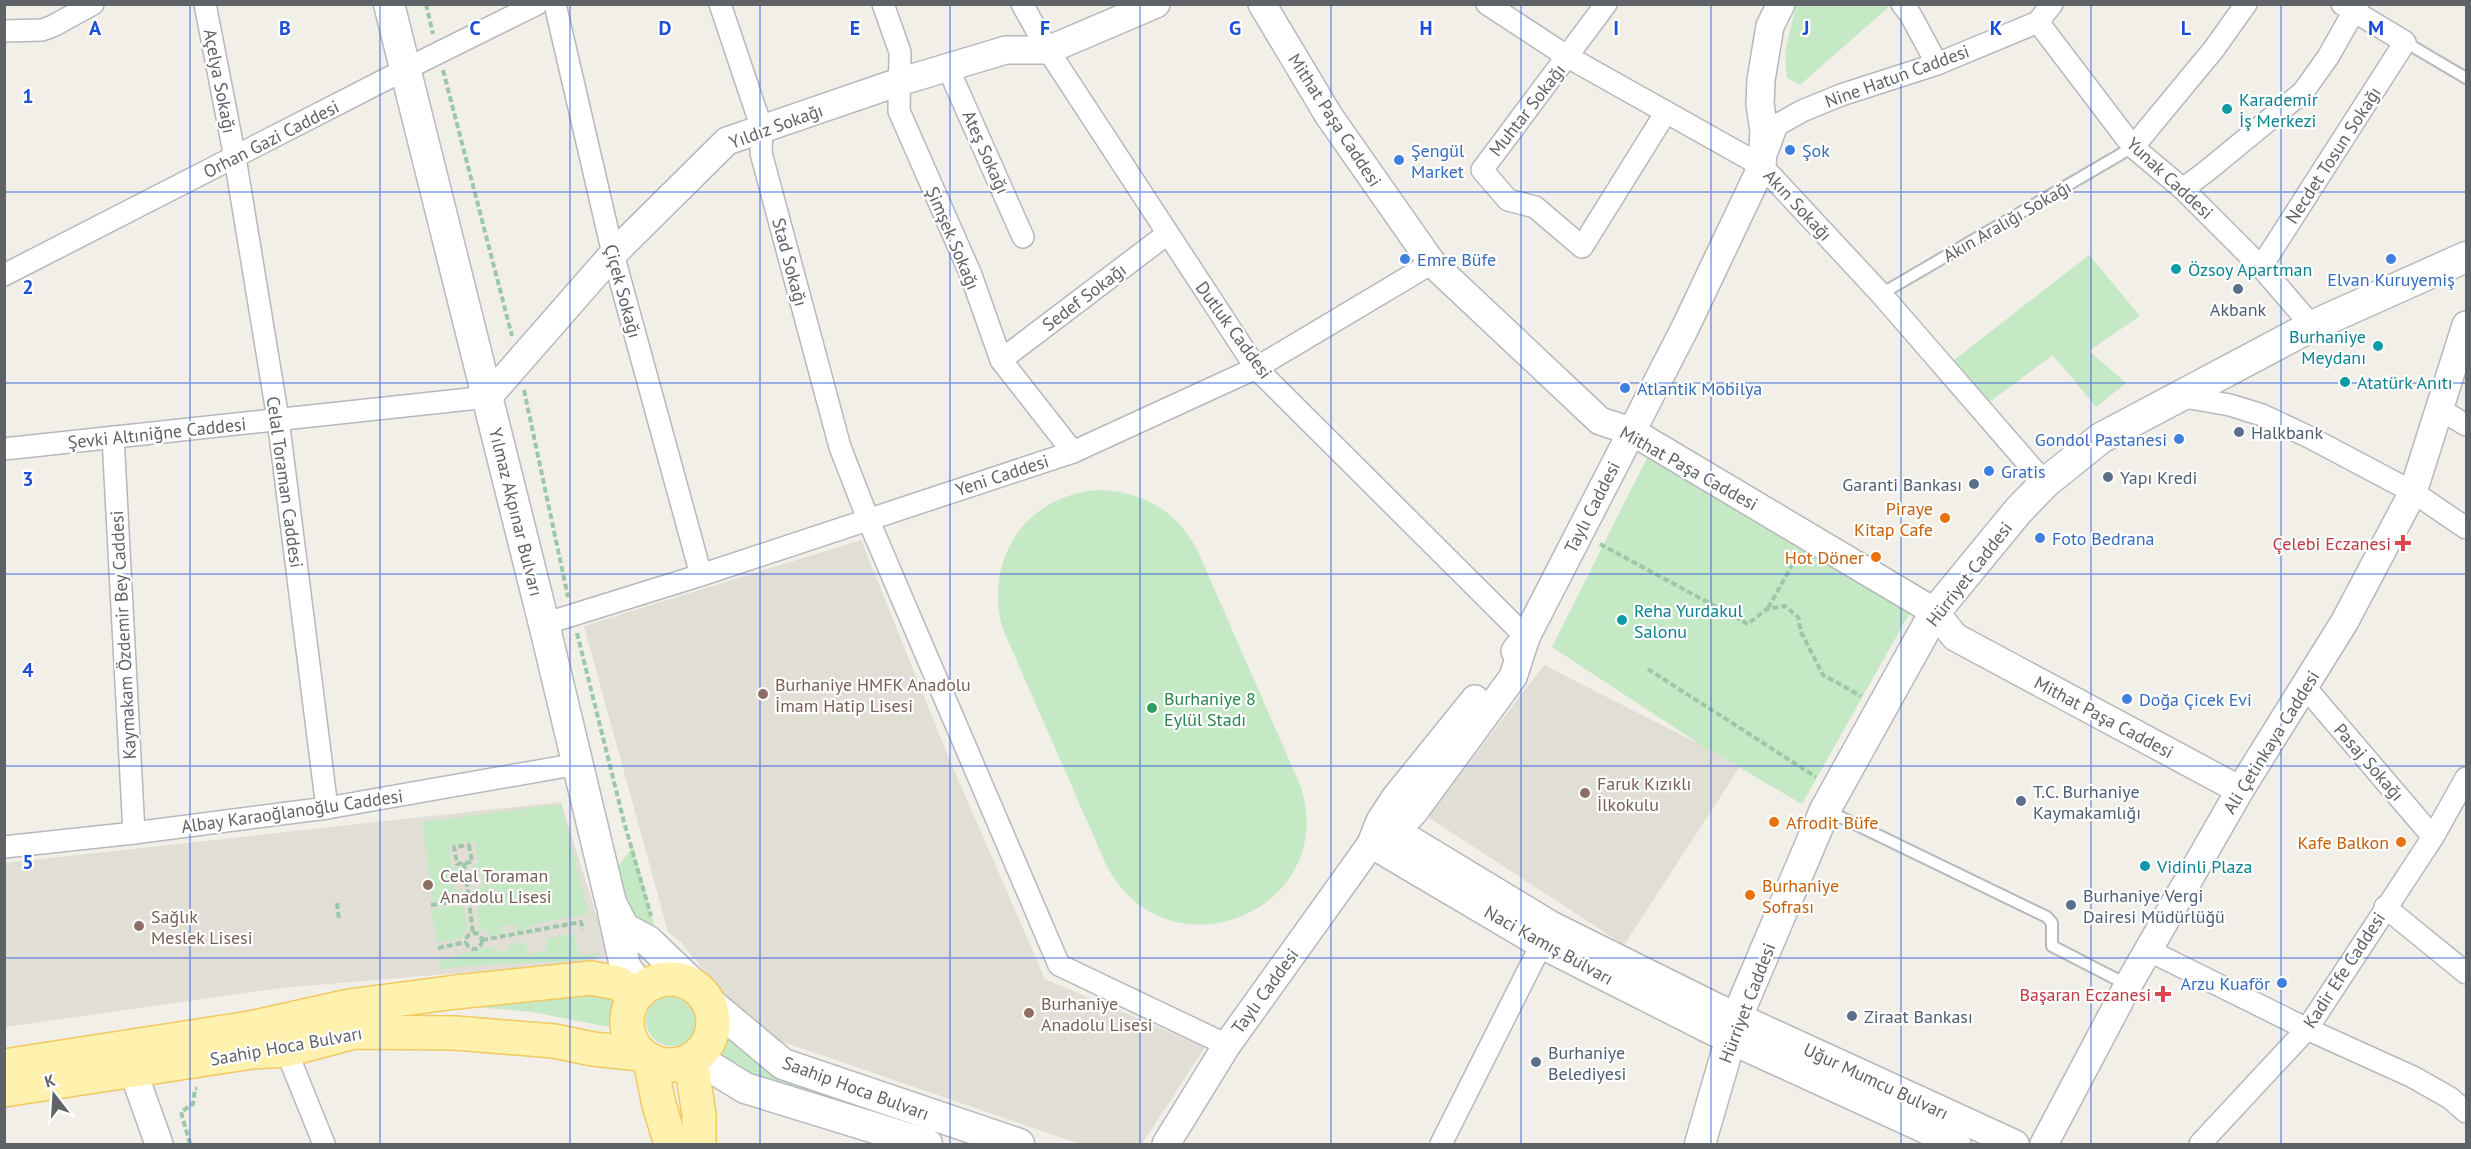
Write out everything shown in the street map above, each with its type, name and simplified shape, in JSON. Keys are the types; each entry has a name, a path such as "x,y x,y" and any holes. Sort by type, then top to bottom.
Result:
{"main road":[{"name":"Yılmaz Akpınar Bulvarı","path":"388,4 578,764 618,915 624,966 639,993"},
{"name":"Hürriyet Caddesi","path":"1700,1144 1734,1029 1825,810 1935,612 2018,511 2045,483 2101,438 2312,326 2466,257"},
{"path":"618,915 648,941 702,995 714,1016 709,1042 693,1058 670,1065 646,1057 634,1046 627,1025 631,1004 639,993 652,983 669,978 687,982 702,995"},
{"name":"Saahip Hoca Bulvarı","path":"4,1066 250,1028 349,1006 456,992 591,978 618,983 639,993"},
{"name":"Saahip Hoca Bulvarı","path":"702,995 783,1064 1019,1144"},
{"name":"Saahip Hoca Bulvarı","path":"4,1090 252,1052 286,1050 354,1032 455,1033 554,1041 646,1057"},
{"path":"646,1057 671,1144"},
{"path":"693,1058 699,1115 699,1144"},
{"name":"Saahip Hoca Bulvarı","path":"693,1058 745,1088 927,1144"}],"street":[{"path":"4,31 42,30 93,4"},
{"name":"Açelya Sokağı","path":"205,4 235,158"},
{"name":"Orhan Gazi Caddesi","path":"4,275 537,4"},
{"name":"Çiçek Sokağı","path":"555,4 613,254 701,575"},
{"name":"Stad Sokağı","path":"720,4 762,129 761,153 840,447 868,519 1059,965 1227,1045"},
{"name":"Şimşek Sokağı","path":"883,4 900,52 899,111 971,275 1001,360 1073,452"},
{"name":"Dutluk Caddesi","path":"1022,4 1048,50 1256,368 1526,637"},
{"name":"Yıldız Sokağı","path":"488,397 613,254 727,141 899,82 1006,50 1048,50 1156,4"},
{"name":"Mithat Paşa Caddesi","path":"1262,4 1329,117 1432,263 1600,421 1631,431 1935,612 1955,637 2240,790"},
{"name":"Akın Sokağı","path":"1487,4 1568,57 1762,166 1881,294 2045,483"},
{"name":"Muhtar Sokağı","path":"1606,4 1482,170 1508,200 1535,207 1582,247 1666,112"},
{"path":"1762,166 1764,130 1760,104 1761,80 1770,26 1781,4"},
{"path":"1902,4 1910,14 1937,64"},
{"name":"Nine Hatun Caddesi","path":"1762,166 1776,125 1802,111 1841,95 1937,64 2038,22 2052,4"},
{"path":"2133,147 2214,49 2246,4"},
{"path":"2183,189 2303,92 2328,57 2351,7 2405,42"},
{"name":"Yunak Caddesi","path":"2038,22 2133,147 2183,189 2261,267 2312,326"},
{"name":"Necdet Tosun Sokağı","path":"2261,267 2405,42"},
{"name":"Ateş Sokağı","path":"948,68 1023,237"},
{"name":"Celal Toraman Caddesi","path":"235,158 278,419 327,808"},
{"name":"Taylı Caddesi","path":"1166,1144 1227,1045 1382,832 1414,812 1513,677 1526,637 1685,328 1762,166"},
{"name":"Sedef Sokağı","path":"1001,360 1167,234"},
{"name":"Yeni Caddesi","path":"544,624 701,575 1073,452 1256,368 1432,263"},
{"name":"Ali Çetinkaya Caddesi","path":"2044,1144 2127,987 2150,951 2240,790 2345,621 2413,492 2441,410 2466,325"},
{"path":"2178,396 2230,405 2262,415 2413,492 2466,528"},
{"name":"Şevki Altıniğne Caddesi","path":"4,449 488,397"},
{"path":"2441,410 2466,425"},
{"name":"Kaymakam Özdemir Bey Caddesi","path":"113,438 134,833"},
{"name":"Pasaj Sokağı","path":"2305,687 2433,837"},
{"name":"Albay Karaoğlanoğlu Caddesi","path":"4,847 327,808 578,764"},
{"name":"Kadir Efe Caddesi","path":"2200,1144 2307,1029 2433,837 2466,778"},
{"name":"Naci Kamış Bulvarı","path":"1382,832 1547,935 1734,1029"},
{"path":"2385,907 2466,973"},
{"path":"1441,1144 1547,935"},
{"path":"2150,951 2307,1029 2413,1077 2450,1098 2466,1112"},
{"name":"Uğur Mumcu Bulvarı","path":"1734,1029 1957,1144"},
{"name":"Uğur Mumcu Bulvarı","path":"1734,1029 2015,1144"},
{"path":"286,1050 324,1144"},
{"path":"133,1071 159,1144"}],"lane":[{"path":"2405,42 2466,78"},
{"name":"Akın Aralığı Sokağı","path":"1881,294 2133,147"},
{"path":"1825,810 2046,917 2052,923 2052,946 2120,981 2127,987"}],"path":[{"path":"426,4 518,362 572,614 624,822 653,923 618,915"},
{"path":"1600,544 1748,624 1767,609 1801,551"},
{"path":"1767,609 1785,606 1798,617 1801,632 1822,675 1862,697"},
{"path":"1648,669 1816,777"},
{"path":"469,845 472,862 464,863 457,864 454,847 469,845"},
{"path":"464,863 473,933"},
{"path":"431,905 501,895"},
{"path":"337,903 339,919"},
{"path":"482,940 581,922 583,930"},
{"path":"473,933 478,933 482,940 481,945 476,949 469,947 466,942 468,935 473,933"},
{"path":"438,948 466,942"},
{"path":"190,1144 182,1112 193,1104 195,1089 204,1084"}],"shaded area":[{"path":"861,540 950,761 1045,979 1205,1047 1142,1144 1080,1144 772,1038 723,995 681,942 668,932 584,626"},
{"name":"Faruk Kızıklı İlkokulu","path":"1544,665 1701,745 1739,768 1624,945 1428,817"},
{"path":"561,802 609,955 589,962 281,988 5,1027 4,863"}],"green space":[{"path":"1796,5 1891,5 1800,85 1787,78 1785,53"},
{"path":"2089,255 2140,316 2089,351 2126,383 2096,407 2053,355 1988,403 1953,361"},
{"path":"1650,452 1913,607 1802,804 1701,745 1552,647"},
{"name":"Burhaniye 8 Eylül Stadı","path":"1099,490 1131,495 1159,507 1182,527 1191,540 1301,787 1306,832 1295,869 1271,898 1239,917 1202,924 1165,919 1131,898 1105,862 1002,627 998,602 999,577 1016,534 1031,517 1051,504 1073,494"},
{"path":"561,804 588,914 533,924 524,932 518,933 516,925 501,926 502,934 488,936 487,930 479,931 476,901 501,897 500,891 476,894 475,888 483,887 480,869 473,870 472,865 478,863 475,841 449,845 452,868 459,867 460,875 452,876 454,889 460,890 461,898 433,902 422,822"},
{"path":"633,847 658,939 631,913 618,875 618,866"},
{"path":"464,905 467,930 460,939 437,942 431,909"},
{"path":"574,934 579,956 601,954 586,960 441,969 440,960 493,946 494,952 509,950 509,944 526,943 527,954 547,951 546,939"},
{"path":"618,987 615,1028 532,1012 455,1005"},
{"path":"672,994 682,996 690,1002 696,1010 698,1020 696,1030 690,1038 682,1044 672,1046 662,1044 654,1038 648,1030 646,1020 648,1010 654,1002 662,996"},
{"path":"724,1033 812,1092 711,1063"}],"place":[{"name":"Karademir İş Merkezi","path":"2227,109"},
{"name":"Şok","path":"1790,150"},
{"name":"Şengül Market","path":"1399,160"},
{"name":"Emre Büfe","path":"1405,259"},
{"name":"Elvan Kuruyemiş","path":"2391,259"},
{"name":"Özsoy Apartman","path":"2176,269"},
{"name":"Akbank","path":"2238,289"},
{"name":"Burhaniye Meydanı","path":"2378,346"},
{"name":"Atatürk Anıtı","path":"2345,382"},
{"name":"Atlantik Mobilya","path":"1625,388"},
{"name":"Halkbank","path":"2239,432"},
{"name":"Gondol Pastanesi","path":"2179,439"},
{"name":"Gratis","path":"1989,471"},
{"name":"Yapı Kredi","path":"2108,477"},
{"name":"Garanti Bankası","path":"1974,484"},
{"name":"Piraye Kitap Cafe","path":"1945,518"},
{"name":"Foto Bedrana","path":"2040,538"},
{"name":"Çelebi Eczanesi","path":"2403,543"},
{"name":"Hot Döner","path":"1876,557"},
{"name":"Reha Yurdakul Salonu","path":"1622,620"},
{"name":"Burhaniye HMFK Anadolu İmam Hatip Lisesi","path":"763,694"},
{"name":"Doğa Çicek Evi","path":"2127,699"},
{"name":"Burhaniye 8 Eylül Stadı","path":"1152,708"},
{"name":"Faruk Kızıklı İlkokulu","path":"1585,793"},
{"name":"T.C. Burhaniye Kaymakamlığı","path":"2021,801"},
{"name":"Afrodit Büfe","path":"1774,822"},
{"name":"Kafe Balkon","path":"2401,842"},
{"name":"Vidinli Plaza","path":"2145,866"},
{"name":"Celal Toraman Anadolu Lisesi","path":"428,885"},
{"name":"Burhaniye Sofrası","path":"1750,895"},
{"name":"Burhaniye Vergi Dairesi Müdürlüğü","path":"2071,905"},
{"name":"Sağlık Meslek Lisesi","path":"139,926"},
{"name":"Arzu Kuaför","path":"2282,983"},
{"name":"Başaran Eczanesi","path":"2163,994"},
{"name":"Burhaniye Anadolu Lisesi","path":"1029,1013"},
{"name":"Ziraat Bankası","path":"1852,1016"},
{"name":"Burhaniye Belediyesi","path":"1536,1062"}]}
